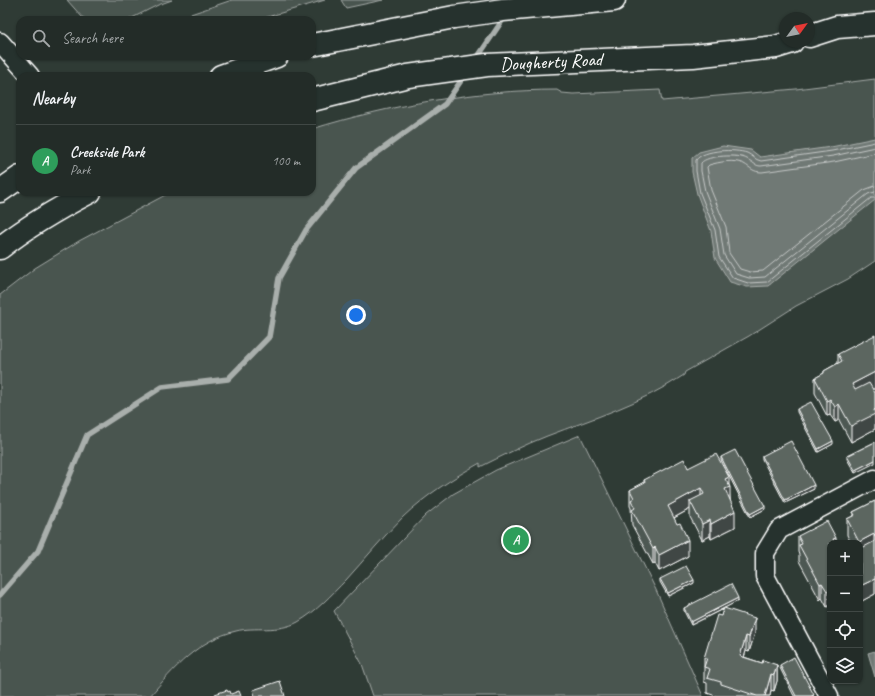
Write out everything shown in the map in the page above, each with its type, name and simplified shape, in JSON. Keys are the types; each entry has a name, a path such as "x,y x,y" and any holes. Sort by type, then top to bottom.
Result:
{"main road":[{"path":"316,44 454,16 609,0"},
{"path":"815,34 837,27 875,24"},
{"name":"Dougherty Road","path":"316,99 408,76 487,65 693,56 779,46"},
{"path":"232,72 266,60"},
{"path":"0,191 16,180"},
{"path":"0,248 48,215 83,196"}],"street":[{"path":"0,42 26,72"},
{"path":"829,696 765,576 765,553 779,530 875,479"}],"shaded area":[{"path":"67,0 172,0 136,16 81,16"},
{"path":"232,0 325,0 271,16 185,16"},
{"path":"341,0 383,0 346,8"},
{"path":"875,79 875,261 848,279 796,306 749,336 685,372 684,375 651,394 635,402 538,439 480,467 480,463 440,487 403,517 346,580 305,618 283,627 236,631 222,635 210,641 188,656 168,675 150,696 0,696 0,295 35,268 79,241 163,196 316,196 316,128 342,120 433,100 495,93 557,90 562,93 573,94 660,90 662,101 796,89"},
{"path":"580,435 656,590 703,696 373,696 362,664 334,611 426,515 453,494 496,470"}],"water":[{"path":"875,138 875,200 768,286 747,287 730,282 715,258 711,231 697,194 692,172 692,158 699,152 723,146 751,150 760,157 831,147"},
{"path":"875,651 875,677 868,653"}],"building":[{"path":"875,335 875,372 852,384 855,390 869,383 875,393 875,414 851,426 839,404 835,407 830,399 827,401 815,378 842,361 838,354"},
{"path":"811,402 833,441 818,449 797,409"},
{"path":"791,441 814,485 785,500 762,456"},
{"path":"875,442 875,460 855,470 847,456"},
{"path":"735,450 765,506 750,514 721,457"},
{"path":"716,454 729,477 725,479 730,487 725,489 735,511 711,524 710,520 702,524 690,501 704,494 701,488 668,506 677,524 680,523 688,540 659,555 655,547 653,549 632,510 635,508 631,500 634,498 630,490 645,482 644,480 684,459 688,468"},
{"path":"875,501 875,537 874,534 863,540 858,540 847,519 855,515 853,512"},
{"path":"827,521 836,538 834,540 827,540 827,591 822,583 820,584 799,545 802,544 798,536"},
{"path":"875,541 875,579 863,585 863,576 863,547"},
{"path":"686,566 694,580 668,593 660,579"},
{"path":"731,584 738,598 691,622 684,608"},
{"path":"724,608 755,618 749,637 746,636 740,656 762,663 763,660 777,665 774,675 771,674 765,696 757,696 707,678 710,669 704,667 707,658 704,658 717,615 721,616"},
{"path":"794,657 814,695 796,696 780,665"},
{"path":"280,681 285,696 255,696 253,690"},
{"path":"227,690 228,692 230,691 231,694 239,691 241,696 216,696 215,694"}],"waterway":[{"path":"475,61 506,15"},
{"path":"0,595 38,551 87,435 162,387 228,379 269,337 279,278 306,230 356,168 445,104 465,75"}],"place":[{"name":"Creekside Park","path":"516,540"}]}
